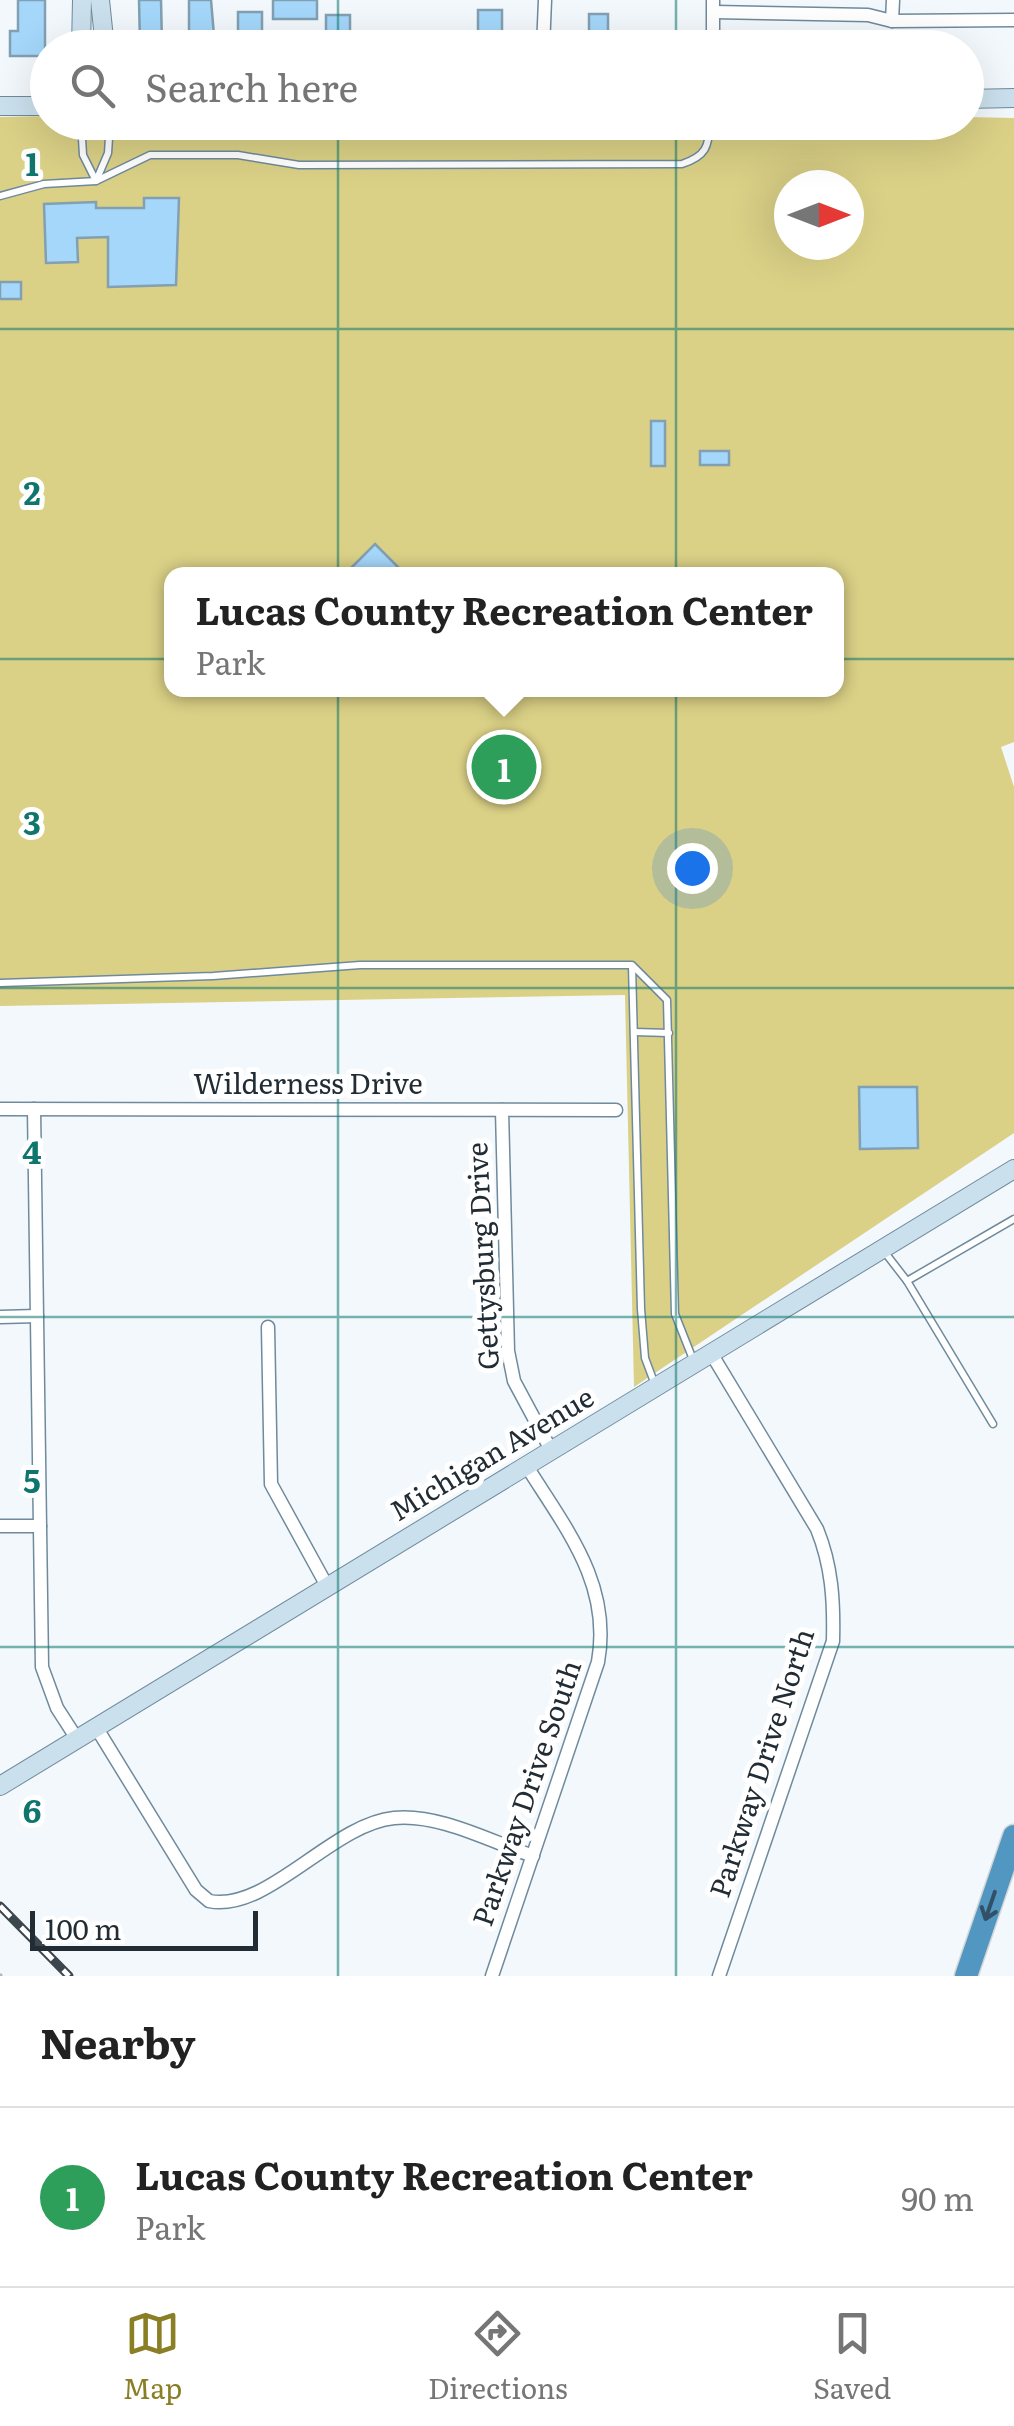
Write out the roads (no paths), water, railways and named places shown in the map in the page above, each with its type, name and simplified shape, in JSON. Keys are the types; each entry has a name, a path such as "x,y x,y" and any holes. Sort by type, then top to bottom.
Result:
{"highway":[{"path":"966,1976 1014,1836"}],"street":[{"path":"81,30 82,0"},
{"path":"100,0 103,30"},
{"path":"543,30 544,0"},
{"path":"892,20 893,0"},
{"path":"714,6 784,7 868,14 892,20 1014,20"},
{"path":"984,99 1014,98"},
{"path":"0,106 30,106"},
{"path":"34,1108 42,1667 57,1708 77,1739"},
{"name":"Wilderness Drive","path":"0,1109 616,1110"},
{"name":"Gettysburg Drive","path":"502,1110 508,1352 514,1381 551,1450"},
{"name":"Michigan Avenue","path":"0,1786 1014,1169"},
{"path":"0,1317 37,1316"},
{"path":"268,1326 271,1484 327,1586"},
{"name":"Parkway Drive North","path":"703,1358 817,1528 834,1598 833,1641 719,1976"},
{"name":"Parkway Drive South","path":"492,1976 598,1662 603,1626 600,1601 584,1559 526,1465"},
{"path":"0,1526 40,1526"},
{"path":"96,1727 196,1890 209,1901 237,1902 357,1830 396,1817 421,1819 534,1856"}],"lane":[{"path":"82,140 83,155 96,181"},
{"path":"96,181 108,153 109,140"},
{"path":"0,196 44,184 96,181 150,155 238,155 299,165 682,164 700,158 709,140"},
{"path":"632,965 641,1309 645,1358 656,1386"},
{"path":"0,982 139,980 360,966 632,965 667,1000 675,1314 703,1358"},
{"path":"634,1032 669,1033"},
{"path":"906,1281 1014,1219"},
{"path":"882,1250 906,1281 994,1424"}],"railway":[{"path":"0,1906 69,1976"}],"place":[{"name":"Lucas County Recreation Center","path":"504,767"}]}
